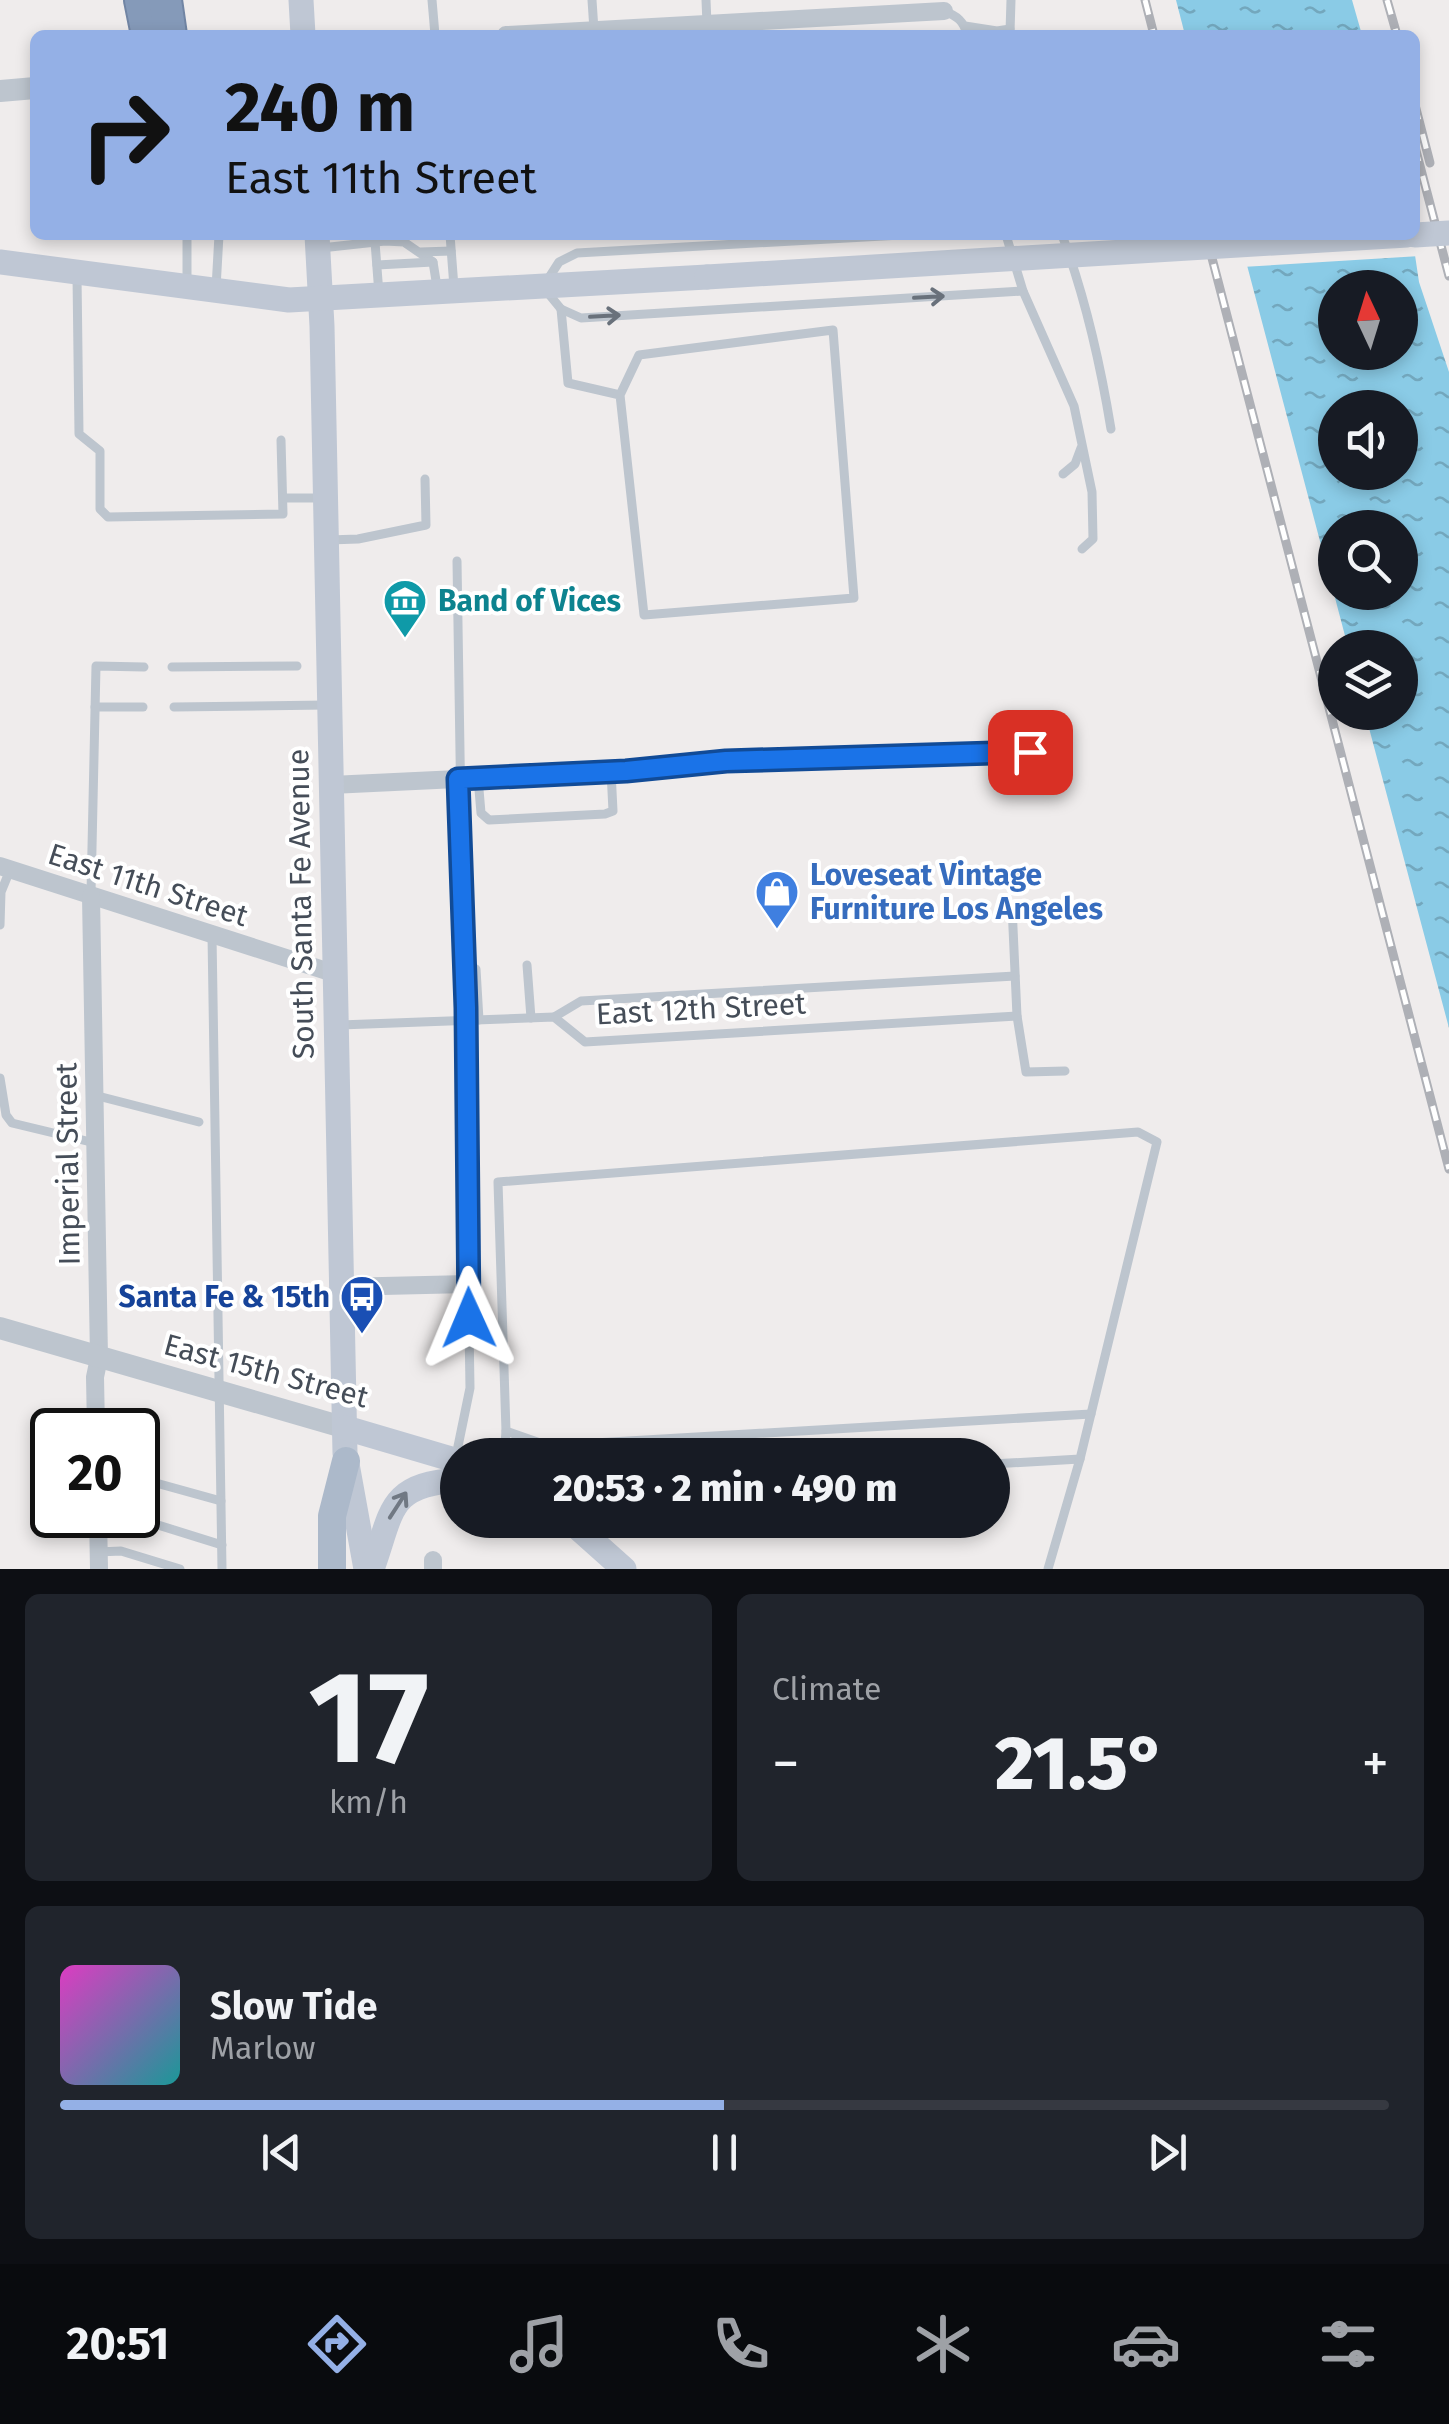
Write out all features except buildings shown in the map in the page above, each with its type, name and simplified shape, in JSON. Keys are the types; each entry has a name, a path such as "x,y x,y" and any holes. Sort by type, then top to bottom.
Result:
{"main road":[{"path":"300,0 303,30"},
{"path":"1420,234 1449,232"},
{"path":"0,262 186,288 321,300 1323,240"},
{"name":"South Santa Fe Avenue","path":"318,242 346,1461 369,1569"},
{"name":"East 15th Street","path":"346,1428 440,1461"},
{"path":"332,1569 332,1516 346,1461"},
{"path":"369,1569 390,1516 404,1493 440,1476"},
{"path":"596,1538 624,1569"}],"street":[{"path":"594,30 944,11"},
{"path":"0,90 30,88"},
{"path":"331,785 618,771"},
{"name":"East 11th Street","path":"5,868 336,974"},
{"name":"Imperial Street","path":"91,896 99,1358 96,1408"},
{"path":"340,1287 468,1284"},
{"name":"East 15th Street","path":"0,1328 346,1428"}],"lane":[{"path":"432,0 434,30"},
{"path":"592,0 594,30"},
{"path":"706,0 707,24"},
{"path":"1010,30 1011,0"},
{"path":"944,11 957,16 965,30"},
{"path":"186,288 187,240"},
{"path":"216,291 219,240"},
{"path":"318,242 384,240"},
{"path":"398,240 433,262 446,293"},
{"path":"446,293 451,240"},
{"path":"810,240 577,253 559,262 543,287 561,309 581,318 1023,291"},
{"path":"1008,240 1023,291 1074,406 1092,492 1093,539 1082,549"},
{"path":"1064,240 1083,290 1101,364 1111,429"},
{"path":"376,242 379,297"},
{"path":"420,252 452,251"},
{"path":"377,265 433,262"},
{"path":"78,274 79,434 100,451 100,509 108,516 284,514 281,440"},
{"path":"561,309 568,383 620,395"},
{"path":"833,330 854,598 644,615 620,395 640,355 833,330"},
{"path":"1063,474 1075,464 1082,446"},
{"path":"326,540 358,539 426,526 425,478"},
{"path":"283,498 326,498"},
{"path":"458,561 458,779 466,1021 470,1388 463,1438"},
{"path":"91,896 96,666 144,667"},
{"path":"172,667 297,666"},
{"path":"174,708 329,705"},
{"path":"95,706 144,706"},
{"path":"478,778 481,813 489,820 613,811 618,771 822,756 1068,751"},
{"path":"0,925 5,868"},
{"path":"1012,906 1017,1016 1026,1072 1066,1071"},
{"path":"212,936 222,1569"},
{"path":"527,965 531,1018"},
{"path":"476,969 479,1020"},
{"path":"554,1016 581,1001 1015,976"},
{"name":"East 12th Street","path":"337,1025 554,1016 584,1042 1017,1016"},
{"path":"0,1078 6,1116 12,1123 95,1143"},
{"path":"94,1095 199,1122"},
{"path":"505,1438 498,1182 1138,1132 1157,1142 1080,1459 1048,1569"},
{"path":"506,1432 543,1444 560,1445 1091,1414"},
{"path":"1010,1463 1080,1459"},
{"path":"160,1484 221,1501"},
{"path":"160,1525 222,1544"},
{"path":"99,1561 121,1550 180,1569"}],"water":[{"path":"1176,0 1352,0 1361,30 1184,30"},
{"path":"1240,240 1413,240 1417,270 1318,270 1318,370 1418,370 1418,275 1449,372 1449,1028 1370,730 1418,730 1418,630 1344,630 1338,610 1418,610 1418,510 1318,510 1318,534"}],"pier":[{"path":"1235,240 1418,240 1420,256 1242,267"}],"railway":[{"path":"1145,0 1153,30"},
{"path":"1387,0 1396,30"},
{"path":"1420,124 1430,163"},
{"path":"1420,166 1449,276"},
{"path":"1207,240 1449,1169"}],"place":[{"name":"Band of Vices","path":"405,639"},
{"name":"Loveseat Vintage Furniture Los Angeles","path":"777,930"},
{"name":"Santa Fe & 15th","path":"362,1335"}],"route":[{"path":"469,1318 466,1008 458,779 626,771 726,761 1030,752"}]}
